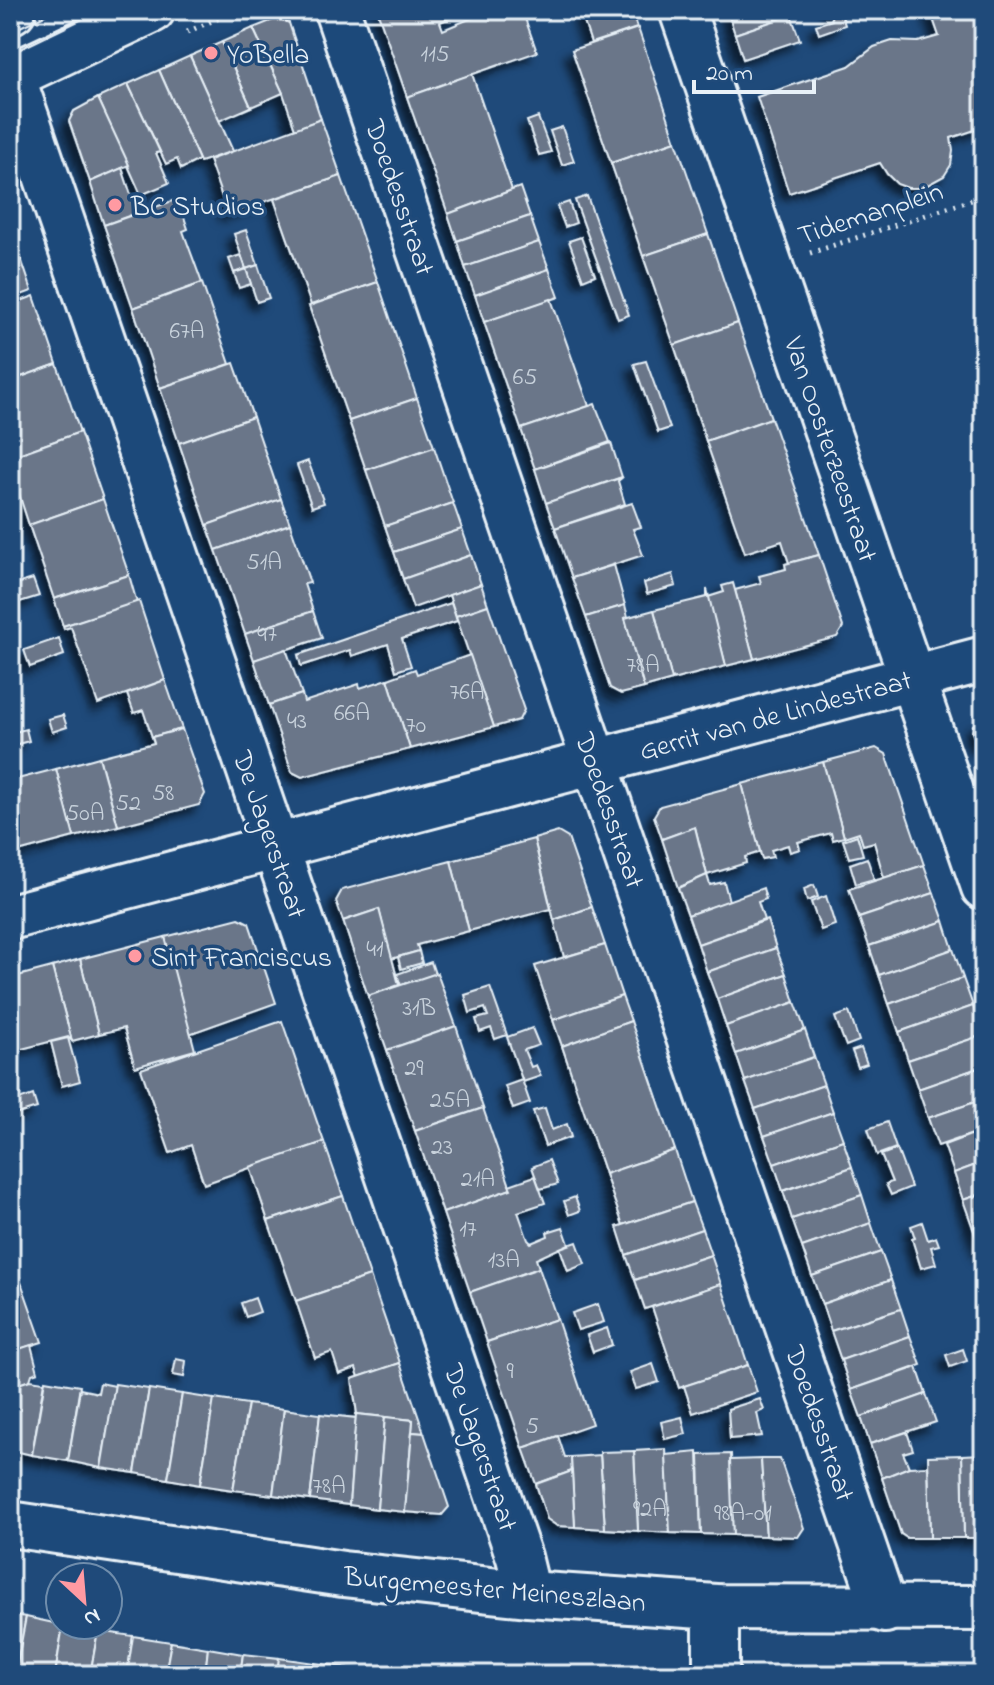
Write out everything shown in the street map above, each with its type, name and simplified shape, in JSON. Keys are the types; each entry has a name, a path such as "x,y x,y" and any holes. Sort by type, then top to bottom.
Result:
{"street":[{"path":"11,76 152,10"},
{"name":"Doedesstraat","path":"337,10 885,1610"},
{"name":"Van Oosterzeestraat","path":"682,10 984,887"},
{"name":"De Jagerstraat","path":"11,76 519,1557 528,1594"},
{"name":"Gerrit van de Lindestraat","path":"10,917 984,659"},
{"name":"Burgemeester Meineszlaan","path":"10,1524 343,1574 528,1594 716,1607 984,1608"},
{"path":"716,1607 716,1675"}],"path":[{"name":"Tidemanplein","path":"769,267 984,196"}],"building":[{"path":"377,10 469,10 440,22 443,30 491,10 522,10 537,52 407,97"},
{"path":"580,10 631,10 637,28 591,43"},
{"path":"727,10 790,10 791,15 735,34"},
{"path":"829,10 840,10 845,25 819,34 816,25 832,20"},
{"path":"930,10 984,10 984,127 951,138 951,165 944,176 922,188 897,184 880,163 789,193 757,97 849,66 874,47 892,41 918,42 939,36"},
{"path":"791,15 800,40 743,59 735,34"},
{"path":"278,18 289,23 321,119 295,129 283,93 253,28"},
{"path":"253,28 283,93 251,107 222,42"},
{"path":"638,28 676,141 611,163 572,50"},
{"path":"222,42 251,107 219,121 190,56"},
{"path":"190,56 233,151 200,162 159,70"},
{"path":"159,70 199,160 181,169 177,159 166,164 128,84"},
{"path":"472,74 512,190 448,214 407,97"},
{"path":"128,84 160,152 156,153 169,183 141,195 98,98"},
{"path":"98,98 129,165 90,182 69,121 74,111"},
{"path":"538,117 551,152 539,155 527,121"},
{"path":"321,119 341,176 228,214 209,160"},
{"path":"562,127 574,161 562,165 550,131"},
{"path":"676,141 708,234 643,256 611,163"},
{"path":"122,168 137,213 104,225 90,182"},
{"path":"341,176 378,282 311,305 274,199"},
{"path":"520,187 530,216 457,241 448,214"},
{"path":"587,196 629,315 618,319 575,200"},
{"path":"178,199 188,229 183,231 202,283 133,308 104,225"},
{"path":"569,202 576,223 565,227 557,206"},
{"path":"530,216 539,242 465,267 457,241"},
{"path":"10,226 32,291 13,298 10,288"},
{"path":"246,230 258,265 246,269 234,234"},
{"path":"708,234 738,323 674,345 643,256"},
{"path":"581,237 595,275 583,280 569,241"},
{"path":"539,242 549,269 475,295 465,267"},
{"path":"241,255 246,269 234,273 229,259"},
{"path":"258,265 269,298 257,302 246,269"},
{"path":"246,269 251,284 239,288 234,273"},
{"path":"549,269 559,297 484,322 475,295"},
{"path":"378,282 417,398 349,421 309,306"},
{"path":"202,283 230,364 160,388 133,308"},
{"path":"34,296 57,364 10,381 10,305"},
{"path":"551,299 589,406 521,429 484,322"},
{"path":"738,323 771,418 706,441 674,345"},
{"path":"646,361 670,428 658,432 634,364"},
{"path":"234,363 253,417 179,443 160,388"},
{"path":"57,364 80,432 10,457 10,381"},
{"path":"417,398 434,447 366,470 349,421"},
{"path":"595,404 610,442 535,469 521,429"},
{"path":"253,417 281,499 207,525 179,443"},
{"path":"771,418 819,555 789,563 782,541 745,553 706,441"},
{"path":"80,432 103,499 29,525 10,466 10,457"},
{"path":"611,443 622,477 546,503 535,469"},
{"path":"434,447 453,503 385,526 366,470"},
{"path":"308,461 324,503 312,507 297,465"},
{"path":"623,477 618,481 625,504 555,528 546,503"},
{"path":"103,499 129,575 54,599 29,525"},
{"path":"281,499 290,524 216,550 207,525"},
{"path":"453,503 462,529 394,552 385,526"},
{"path":"632,503 641,527 633,529 643,555 572,578 555,528"},
{"path":"290,524 310,583 304,584 313,611 245,634 216,550"},
{"path":"462,529 471,555 403,579 394,552"},
{"path":"471,555 481,584 413,608 403,579"},
{"path":"819,555 843,627 837,637 754,659 735,590 761,583 759,576 786,569 785,564"},
{"path":"614,565 625,605 586,617 572,578"},
{"path":"673,574 676,586 647,594 644,583"},
{"path":"129,575 137,603 63,626 54,599"},
{"path":"33,579 39,596 10,605 10,586"},
{"path":"733,583 754,659 726,666 708,597 724,592 722,586"},
{"path":"481,584 488,605 456,616 449,595"},
{"path":"707,589 726,666 672,680 654,610 707,597"},
{"path":"139,601 165,680 98,704 71,627 64,629 63,626"},
{"path":"451,603 457,621 402,639 411,666 396,671 388,644 352,656 350,650 301,666 298,655"},
{"path":"488,605 524,710 519,720 494,727 456,616"},
{"path":"625,605 628,617 625,618 644,688 621,694 610,688 586,617"},
{"path":"654,610 672,680 644,688 625,618"},
{"path":"313,611 322,638 254,660 245,634"},
{"path":"59,638 64,655 30,667 24,650"},
{"path":"286,649 302,694 269,705 254,660"},
{"path":"470,655 494,727 410,749 388,679 415,669 417,674"},
{"path":"388,679 410,749 302,777 292,772 269,705 302,694 304,702 359,684 360,688"},
{"path":"165,680 182,729 152,737 143,710 134,713 127,694"},
{"path":"63,715 67,727 52,732 48,719"},
{"path":"984,721 984,745 978,747 972,732 973,725"},
{"path":"26,729 29,741 14,745 11,733"},
{"path":"182,729 205,794 199,805 118,826 99,757 154,743 152,737"},
{"path":"876,748 886,754 924,865 884,878 874,842 863,845 859,832 844,837 823,762"},
{"path":"99,757 118,826 74,837 56,769"},
{"path":"823,762 844,837 833,840 831,833 798,842 800,849 790,852 788,845 771,850 773,857 762,859 742,784"},
{"path":"56,769 74,837 18,852 10,821 10,781"},
{"path":"742,784 760,852 745,857 746,863 707,875 695,827 662,839 654,816 660,806"},
{"path":"10,821 18,852 10,855"},
{"path":"695,827 707,875 678,888 662,839"},
{"path":"558,832 568,838 592,907 554,920 534,839"},
{"path":"857,835 863,855 849,858 843,840"},
{"path":"534,839 551,909 469,931 451,861"},
{"path":"867,858 874,879 856,884 850,864"},
{"path":"451,861 469,931 417,945 419,951 391,959 379,909 343,921 336,901 342,890"},
{"path":"924,865 934,893 859,918 849,889"},
{"path":"707,875 710,885 724,882 729,901 688,915 678,888"},
{"path":"814,885 818,897 807,901 804,889"},
{"path":"763,888 766,899 758,902 764,920 698,944 688,915"},
{"path":"934,893 944,921 869,946 859,918"},
{"path":"826,896 835,925 821,930 811,902"},
{"path":"592,907 605,945 564,957 554,920"},
{"path":"379,909 399,985 368,996 343,921"},
{"path":"239,918 249,923 276,1003 189,1034 165,937"},
{"path":"767,920 776,948 707,972 698,944"},
{"path":"944,921 953,949 879,975 869,946"},
{"path":"165,937 195,1050 135,1067 124,1028 99,1034 80,959"},
{"path":"605,945 622,996 553,1020 535,966"},
{"path":"776,948 786,974 717,999 707,972"},
{"path":"953,949 963,978 889,1004 879,975"},
{"path":"419,951 422,963 401,969 398,957"},
{"path":"80,959 99,1034 72,1041 52,967"},
{"path":"431,962 435,974 401,986 397,974"},
{"path":"52,967 72,1041 68,1037 10,1052 10,978"},
{"path":"437,973 456,1026 387,1050 368,996"},
{"path":"786,974 795,1002 726,1026 717,999"},
{"path":"963,978 973,1006 899,1032 889,1004"},
{"path":"490,987 507,1035 495,1039 491,1028 480,1032 476,1019 488,1016 485,1008 470,1013 465,995"},
{"path":"622,996 631,1021 562,1046 553,1020"},
{"path":"795,1002 805,1030 736,1054 726,1026"},
{"path":"973,1006 983,1035 908,1060 899,1032"},
{"path":"849,1012 859,1041 846,1046 835,1017"},
{"path":"282,1021 324,1142 204,1184 191,1145 170,1153 141,1069"},
{"path":"631,1021 675,1150 605,1174 562,1046"},
{"path":"456,1026 483,1108 415,1131 387,1050"},
{"path":"532,1028 539,1045 524,1050 531,1067 536,1065 541,1076 523,1082 507,1037"},
{"path":"805,1030 814,1057 745,1081 736,1054"},
{"path":"983,1035 984,1066 918,1089 908,1060"},
{"path":"68,1038 80,1081 62,1086 51,1042"},
{"path":"861,1048 867,1064 858,1067 852,1051"},
{"path":"814,1057 824,1085 755,1109 745,1081"},
{"path":"984,1066 984,1099 928,1118 918,1089"},
{"path":"522,1080 530,1103 513,1109 505,1086"},
{"path":"824,1085 833,1112 764,1136 755,1109"},
{"path":"33,1095 37,1108 14,1115 10,1103"},
{"path":"984,1099 984,1130 938,1146 928,1118"},
{"path":"483,1108 511,1189 443,1213 415,1131"},
{"path":"545,1108 552,1130 567,1124 571,1137 545,1146 533,1111"},
{"path":"833,1112 843,1140 774,1164 764,1136"},
{"path":"887,1122 896,1148 877,1155 868,1129"},
{"path":"984,1130 984,1162 954,1173 944,1145"},
{"path":"843,1140 852,1167 783,1191 774,1164"},
{"path":"324,1142 343,1196 268,1221 250,1167"},
{"path":"897,1149 911,1187 891,1195 886,1184 892,1182 881,1155"},
{"path":"675,1150 692,1202 623,1225 605,1174"},
{"path":"549,1160 558,1184 540,1189 532,1167"},
{"path":"984,1162 984,1193 963,1200 954,1173"},
{"path":"852,1167 862,1195 792,1219 783,1191"},
{"path":"535,1176 545,1203 518,1212 528,1240 531,1243 548,1236 547,1232 563,1227 569,1244 536,1259 539,1268 470,1292 443,1213 511,1189 509,1185"},
{"path":"984,1193 984,1224 973,1228 963,1200"},
{"path":"862,1195 871,1223 802,1247 792,1219"},
{"path":"343,1196 370,1276 296,1301 268,1221"},
{"path":"575,1197 580,1211 569,1215 564,1201"},
{"path":"692,1202 702,1229 626,1255 617,1227"},
{"path":"922,1222 928,1240 936,1237 939,1245 931,1247 936,1264 921,1268 911,1226"},
{"path":"871,1223 881,1252 812,1276 802,1247"},
{"path":"984,1224 984,1255 983,1255 973,1228"},
{"path":"702,1229 711,1255 635,1280 626,1255"},
{"path":"577,1242 585,1264 568,1271 560,1248"},
{"path":"10,1248 22,1285 10,1289"},
{"path":"881,1252 891,1280 822,1304 812,1276"},
{"path":"711,1255 721,1284 645,1309 635,1280"},
{"path":"539,1268 557,1319 487,1342 470,1292"},
{"path":"370,1276 400,1363 359,1377 356,1368 339,1374 332,1352 315,1358 296,1301"},
{"path":"891,1280 901,1309 831,1331 822,1304"},
{"path":"721,1284 748,1365 679,1388 652,1307"},
{"path":"22,1285 42,1342 10,1352 10,1289"},
{"path":"255,1298 260,1312 246,1317 241,1303"},
{"path":"598,1304 604,1322 578,1330 572,1313"},
{"path":"901,1309 910,1336 841,1360 831,1331"},
{"path":"557,1319 592,1424 523,1448 487,1342"},
{"path":"607,1328 612,1345 593,1352 587,1335"},
{"path":"910,1336 921,1365 851,1390 841,1360"},
{"path":"31,1345 38,1372 32,1374 30,1380 10,1387 10,1352"},
{"path":"963,1349 967,1361 950,1367 946,1355"},
{"path":"176,1359 186,1361 184,1377 173,1375"},
{"path":"400,1363 424,1433 412,1432 413,1420 357,1414 352,1379"},
{"path":"653,1364 659,1382 636,1389 630,1372"},
{"path":"748,1365 757,1392 693,1413 684,1386"},
{"path":"917,1367 926,1394 861,1417 851,1390"},
{"path":"30,1380 44,1382 32,1455 10,1450 10,1387"},
{"path":"45,1380 80,1386 68,1461 32,1455"},
{"path":"100,1383 115,1386 101,1468 68,1461 80,1389 98,1393"},
{"path":"115,1384 149,1389 135,1473 101,1468"},
{"path":"149,1389 182,1394 168,1479 135,1473"},
{"path":"182,1394 214,1399 200,1485 168,1479"},
{"path":"926,1394 936,1422 870,1444 861,1417"},
{"path":"214,1399 248,1404 233,1490 200,1485"},
{"path":"760,1399 764,1410 757,1413 762,1436 730,1439 728,1409"},
{"path":"248,1404 284,1409 273,1495 233,1490"},
{"path":"284,1409 320,1414 310,1500 273,1495"},
{"path":"320,1414 356,1418 349,1505 310,1500"},
{"path":"356,1414 385,1417 377,1509 349,1505"},
{"path":"385,1417 413,1420 405,1512 377,1509"},
{"path":"682,1417 686,1434 665,1439 661,1422"},
{"path":"412,1432 424,1433 449,1507 442,1515 405,1512"},
{"path":"907,1432 913,1450 903,1453 909,1467 882,1478 870,1444"},
{"path":"558,1436 565,1457 571,1457 572,1471 536,1484 523,1448"},
{"path":"666,1449 670,1533 638,1531 634,1451"},
{"path":"634,1451 638,1531 605,1529 600,1452"},
{"path":"698,1452 701,1534 670,1533 666,1455"},
{"path":"731,1454 733,1535 701,1534 699,1455"},
{"path":"984,1454 984,1538 964,1538 962,1455"},
{"path":"600,1455 605,1529 575,1527 571,1457"},
{"path":"962,1455 964,1538 930,1538 928,1456"},
{"path":"761,1459 766,1536 733,1535 730,1460"},
{"path":"761,1459 780,1459 804,1528 798,1537 766,1536"},
{"path":"928,1466 930,1538 907,1538 901,1534 882,1478 909,1467"},
{"path":"572,1471 575,1527 557,1526 547,1519 536,1484"},
{"path":"10,1614 26,1617 15,1675 10,1675"},
{"path":"26,1617 44,1621 44,1641 60,1641 55,1675 15,1675"},
{"path":"124,1635 133,1636 127,1675 90,1675 96,1641 124,1641"},
{"path":"133,1636 171,1642 165,1675 127,1675"},
{"path":"60,1641 96,1641 90,1675 55,1675"},
{"path":"171,1642 208,1648 205,1675 165,1675"},
{"path":"208,1648 243,1654 240,1675 205,1675"},
{"path":"243,1654 279,1658 277,1675 240,1675"},
{"path":"279,1658 315,1663 313,1675 277,1675"},
{"path":"315,1663 351,1668 350,1675 313,1675"},
{"path":"351,1668 388,1672 388,1675 350,1675"}],"tram line":[{"path":"10,32 55,10"},
{"path":"10,54 101,10"}],"place":[{"name":"YoBella","path":"211,53"},
{"name":"BC Studios","path":"115,205"},
{"name":"Sint Franciscus","path":"135,956"}]}
